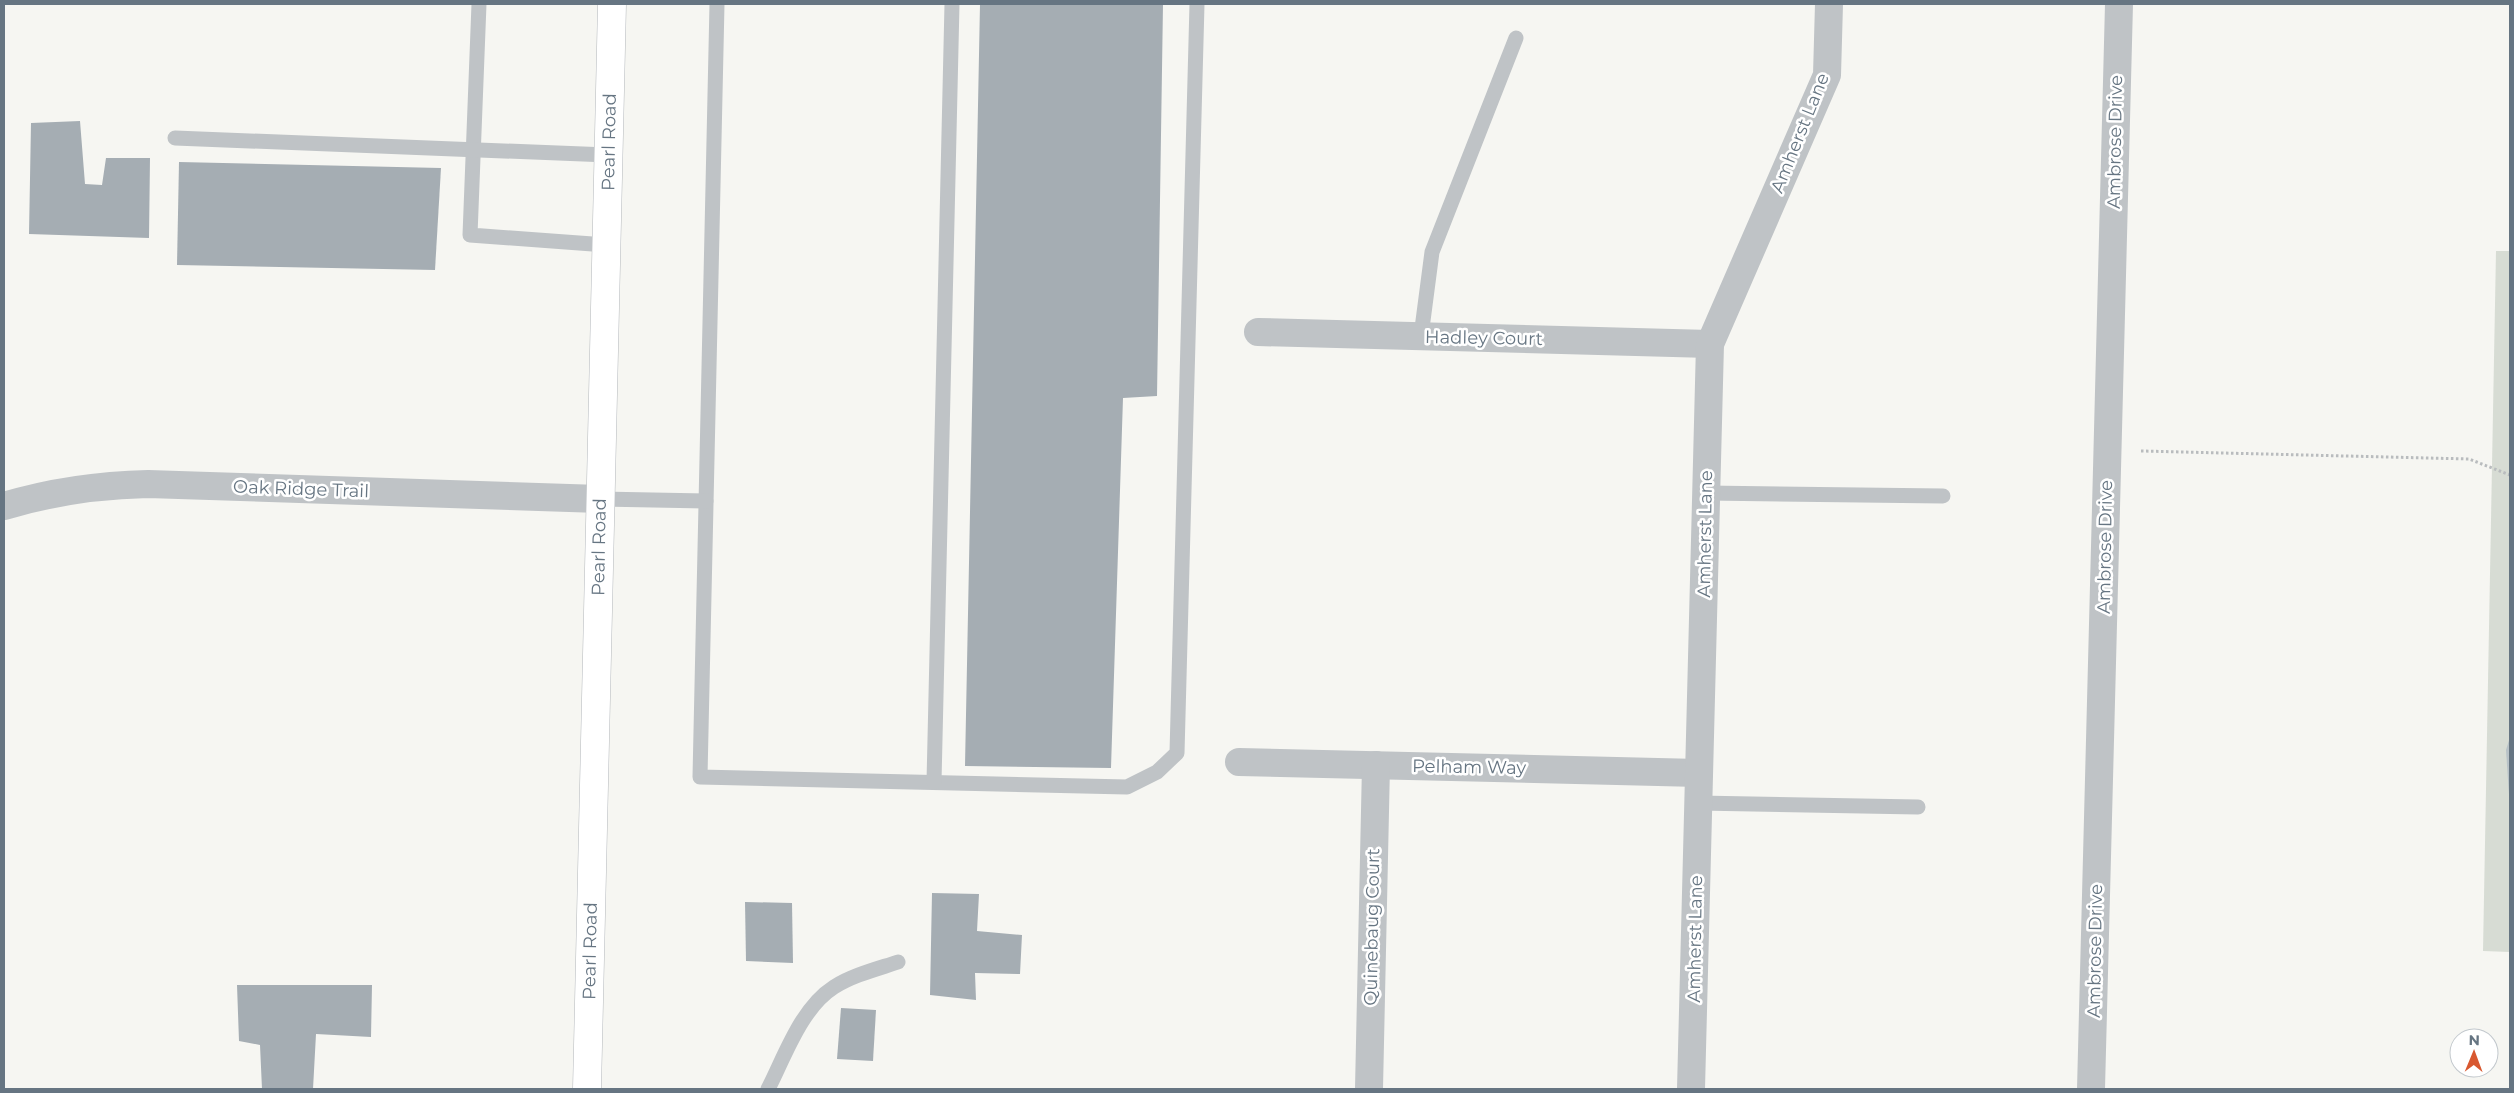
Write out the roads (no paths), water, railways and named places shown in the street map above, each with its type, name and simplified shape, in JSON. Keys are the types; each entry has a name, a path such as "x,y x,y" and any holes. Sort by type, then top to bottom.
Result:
{"main road":[{"name":"Pearl Road","path":"587,1089 612,4"}],"street":[{"name":"Amherst Lane","path":"1691,1089 1710,344 1827,75 1829,4"},
{"name":"Ambrose Drive","path":"2091,1089 2119,4"},
{"name":"Hadley Court","path":"1258,332 1710,344"},
{"name":"Oak Ridge Trail","path":"4,506 85,488 148,484 600,499"},
{"name":"Pelham Way","path":"1239,762 1699,773"},
{"name":"Quinebaug Court","path":"1368,1089 1376,765"}],"lane":[{"path":"479,4 470,235 606,245"},
{"path":"717,4 700,777 1127,786 1158,772 1177,753 1197,4"},
{"path":"934,782 952,4"},
{"path":"1421,336 1432,252 1516,38"},
{"path":"175,138 608,155"},
{"path":"1706,493 1943,496"},
{"path":"600,499 706,501"},
{"path":"1698,803 1918,807"},
{"path":"768,1089 802,1023 819,999 834,987 898,962"}]}
